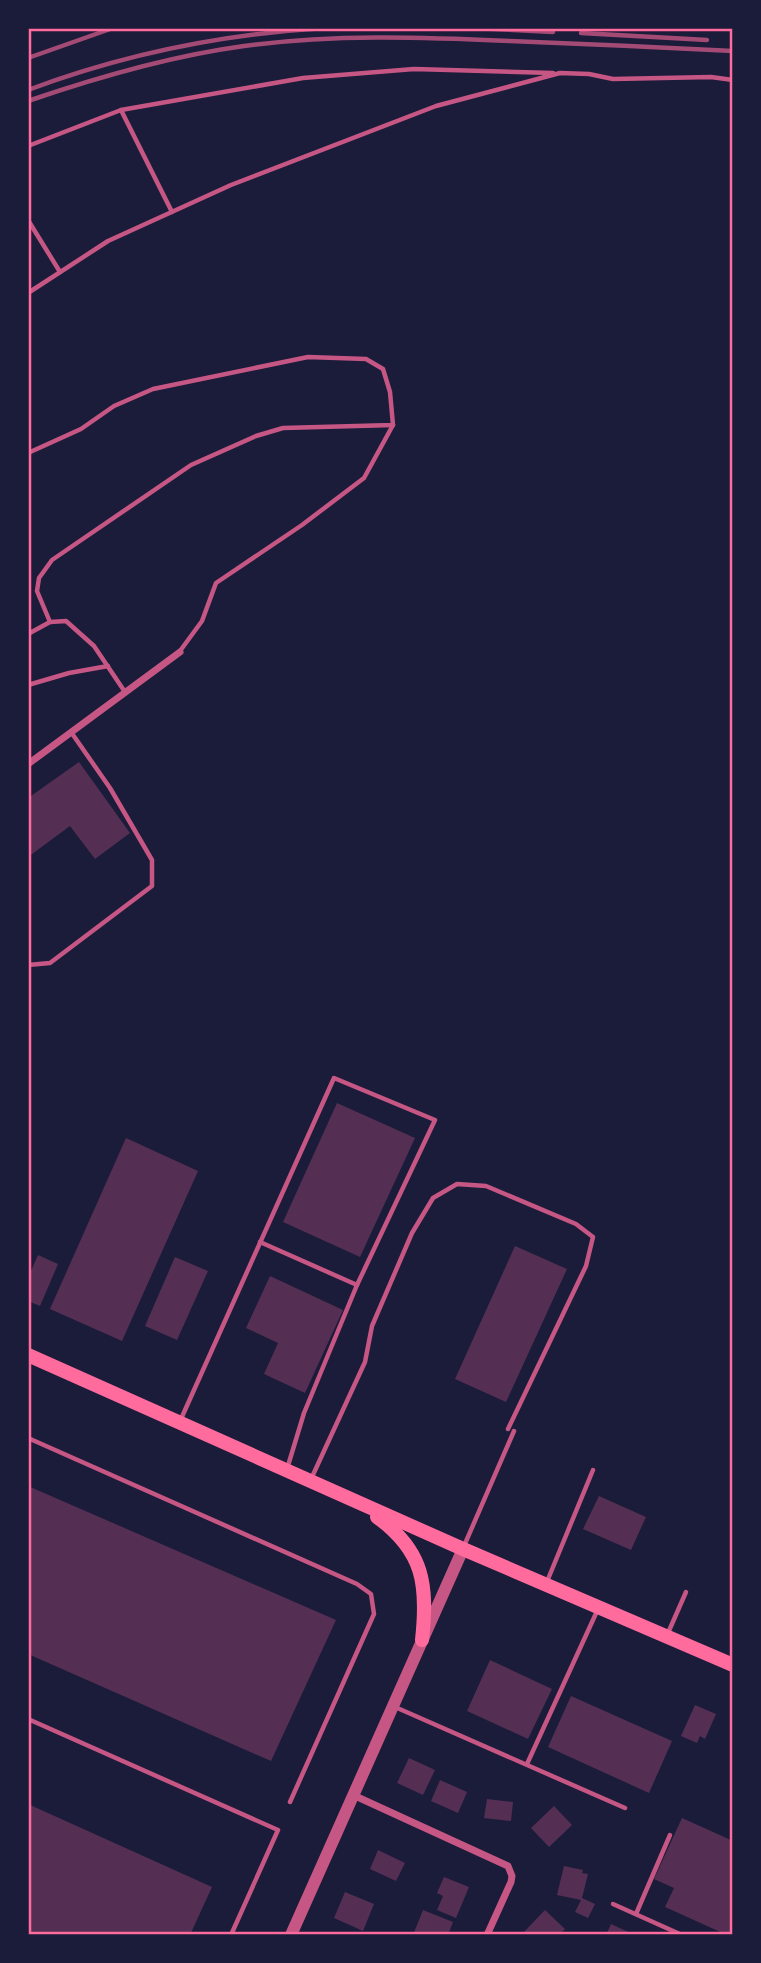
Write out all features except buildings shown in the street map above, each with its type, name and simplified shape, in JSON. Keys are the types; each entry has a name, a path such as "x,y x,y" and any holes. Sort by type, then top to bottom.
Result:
{"main road":[{"path":"28,1355 463,1549 733,1665"},
{"path":"353,1499 391,1527 417,1563 426,1601 422,1640"}],"street":[{"path":"28,764 180,652"},
{"path":"291,1935 463,1549"},
{"path":"353,1795 508,1866 512,1876 487,1935"}],"lane":[{"path":"28,146 121,110 303,78 414,69 589,74 613,79 733,80"},
{"path":"28,293 108,241 231,185 436,106 560,73"},
{"path":"121,110 172,212"},
{"path":"28,220 60,272"},
{"path":"28,453 81,429 114,406 153,389 308,357 366,359 383,369 390,392 393,425 364,478 302,525 216,583 202,621 180,652"},
{"path":"50,622 37,591 39,578 52,560 191,465 257,436 283,428 393,425"},
{"path":"28,634 50,622 66,621 94,646 125,692"},
{"path":"28,685 69,673 108,666"},
{"path":"28,965 50,963 152,886 152,860 110,788 71,732"},
{"path":"179,1423 334,1078 435,1120 357,1285 304,1413 286,1470"},
{"path":"310,1481 365,1362 372,1326 412,1233 433,1198 457,1184 486,1186 576,1224 593,1237 586,1266 511,1430 463,1549"},
{"path":"260,1242 357,1285"},
{"path":"28,1438 357,1584 371,1594 374,1614 290,1802"},
{"path":"546,1585 593,1470"},
{"path":"667,1636 686,1592"},
{"path":"527,1765 599,1607"},
{"path":"393,1706 625,1808"},
{"path":"28,1719 278,1830 231,1935"},
{"path":"636,1914 670,1835"},
{"path":"613,1904 682,1935"}],"railway":[{"path":"28,58 113,28"},
{"path":"28,90 101,66 174,48 249,35 325,28"},
{"path":"473,28 553,32"},
{"path":"581,33 707,40"},
{"path":"28,101 162,61 277,42 443,38 733,51"}]}
